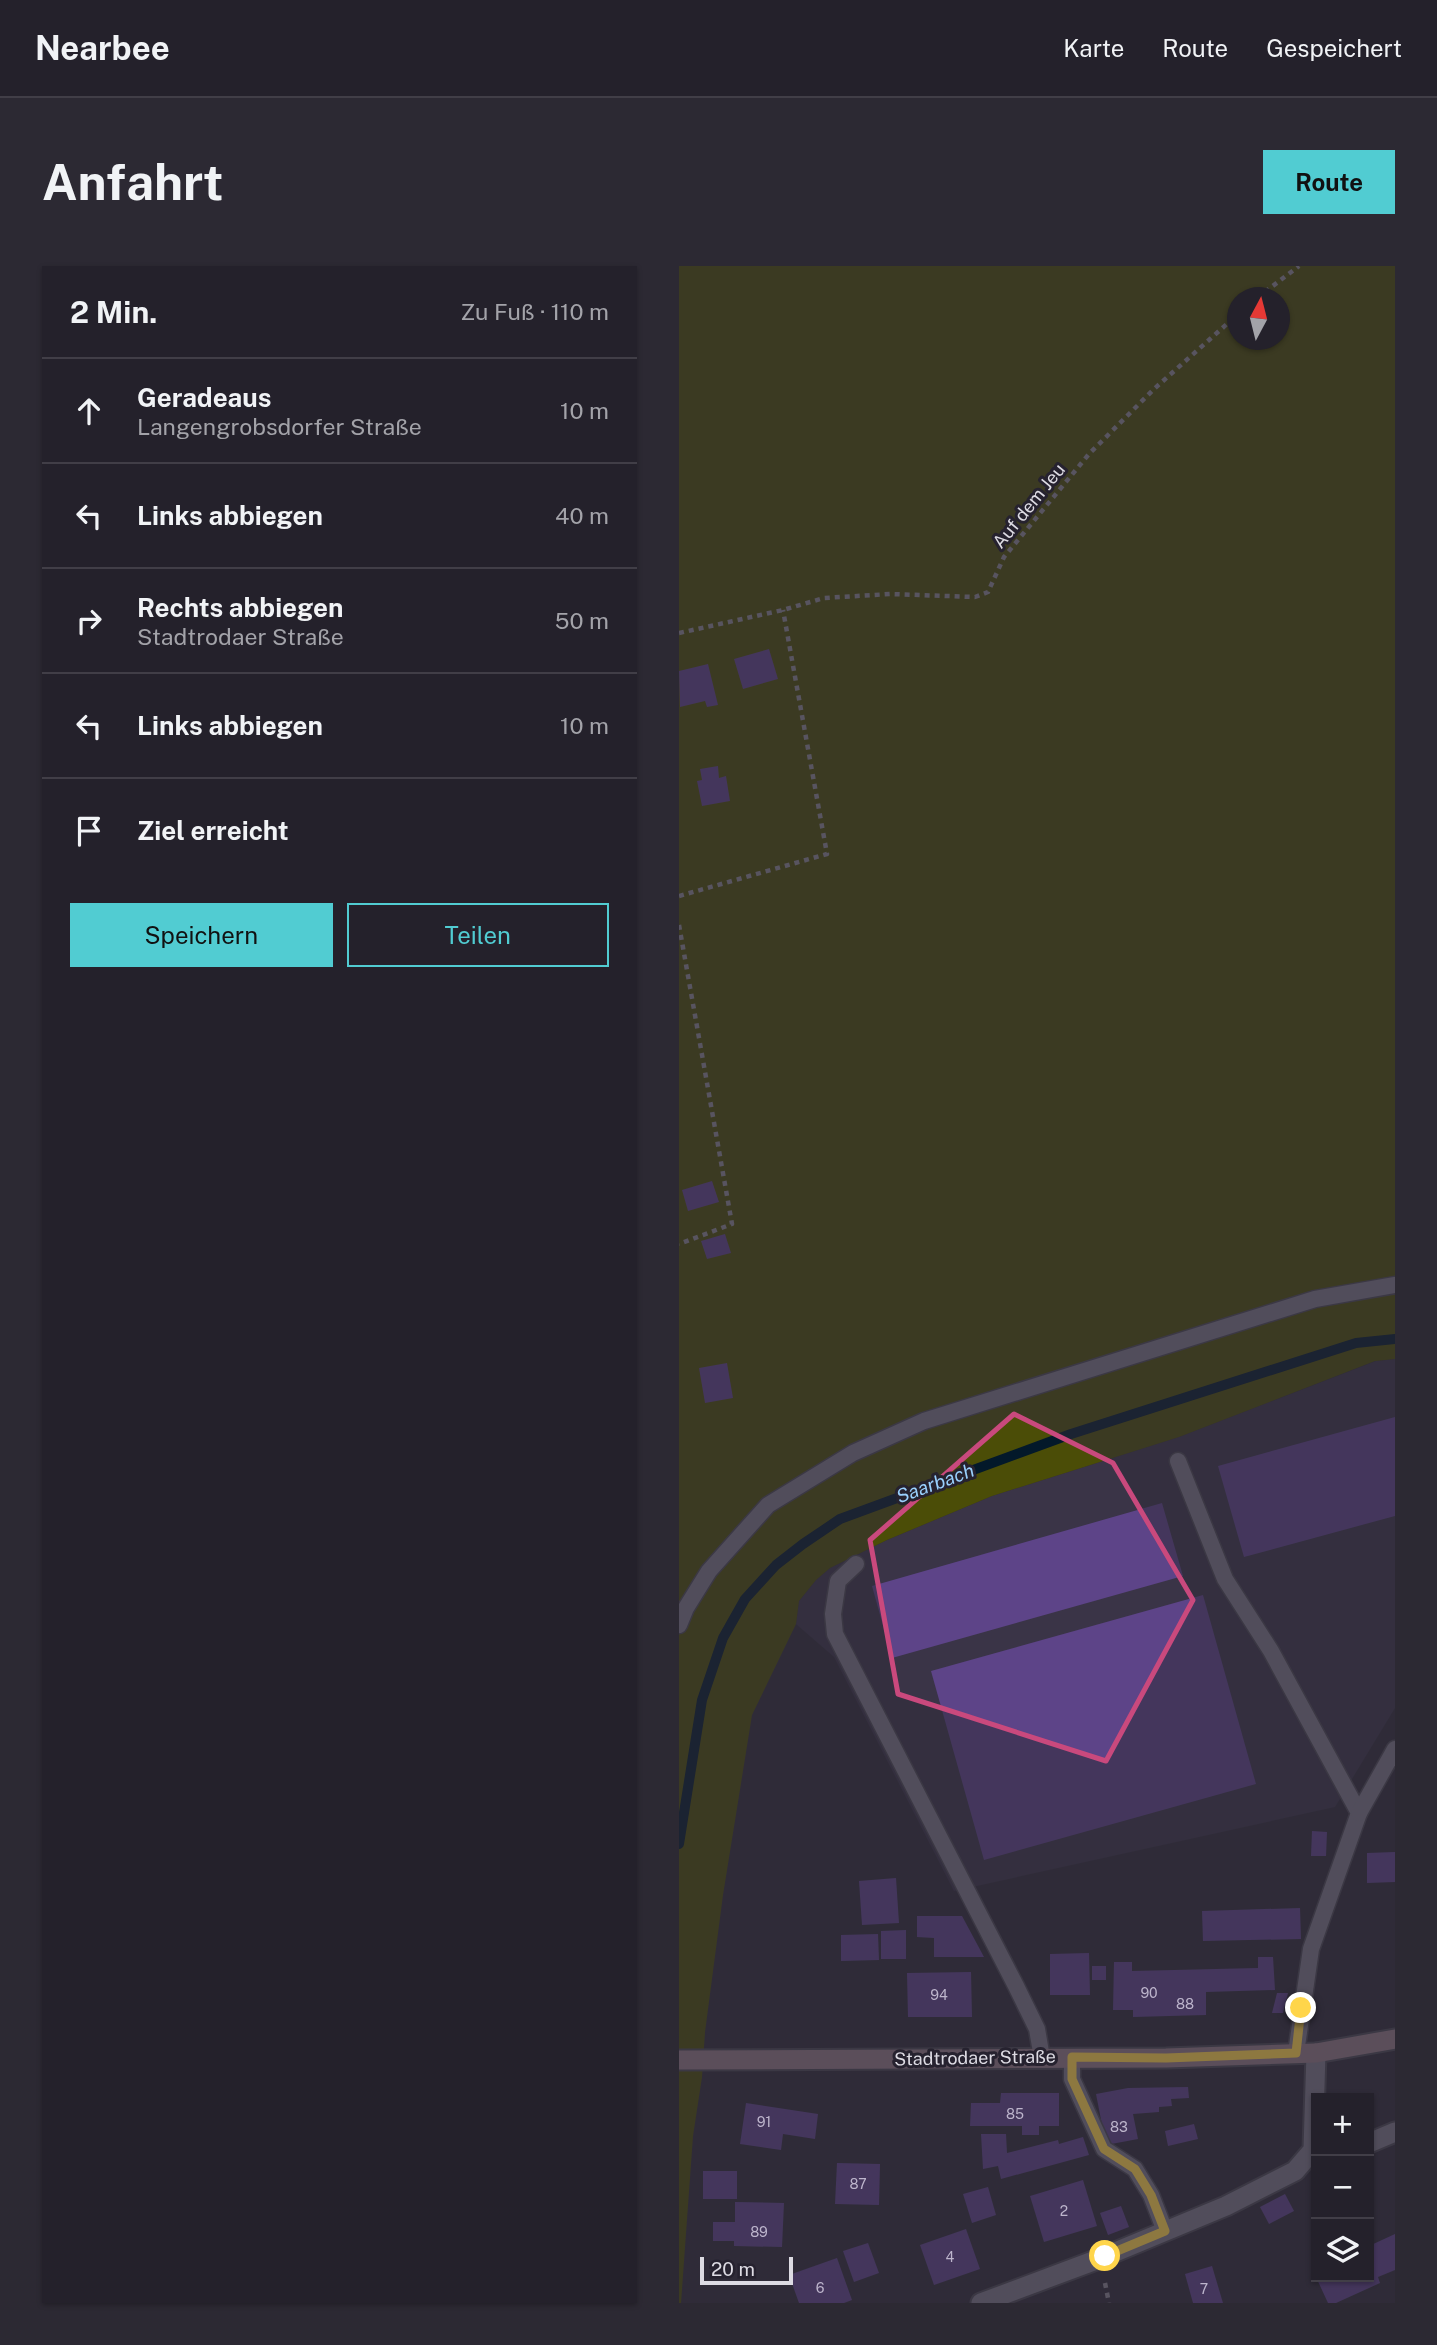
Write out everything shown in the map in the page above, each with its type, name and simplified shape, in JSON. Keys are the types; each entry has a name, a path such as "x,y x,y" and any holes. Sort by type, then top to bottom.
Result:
{"main road":[{"name":"Stadtrodaer Straße","path":"684,2060 1166,2058 1316,2053 1395,2039"}],"street":[{"path":"1316,2053 1316,2093"},
{"path":"1374,2141 1395,2132"},
{"path":"981,2303 1096,2260 1226,2206 1295,2171 1311,2154"}],"lane":[{"path":"679,1625 686,1608 709,1571 768,1505 853,1453 924,1421 1315,1299 1395,1285"},
{"path":"1178,1461 1225,1579 1271,1651 1359,1813"},
{"path":"856,1564 838,1581 833,1614 835,1634 1027,2008 1037,2029 1042,2057"},
{"path":"1296,2053 1311,1949 1359,1813 1395,1749"},
{"path":"1072,2057 1072,2079 1104,2149 1135,2169 1151,2195 1165,2231"}],"path":[{"path":"1271,287 1299,266"},
{"name":"Auf dem Jeu","path":"679,633 824,598 890,594 975,597 988,592 1004,557 1089,454 1154,389 1227,324"},
{"path":"679,896 827,854 783,610"},
{"path":"679,925 683,974 732,1224 679,1244"}],"highlighted area":[{"path":"1014,1414 1113,1463 1193,1600 1106,1761 898,1694 870,1540"}],"shaded area":[{"path":"679,266 1395,266 1395,1359 1375,1361 1179,1437 992,1496 887,1540 830,1568 799,1601 796,1624 752,1715 723,1895 705,2032 702,2077 693,2136 681,2303"},
{"path":"1395,1359 1395,1708 1335,1807 954,1891 834,1657 796,1624 799,1601 816,1580 830,1568 887,1540 992,1496 1179,1437 1376,1361"}],"building":[{"path":"769,649 778,679 743,689 734,659"},
{"path":"708,664 718,705 707,707 705,701 680,707 679,671"},
{"path":"718,766 719,778 726,776 730,801 702,806 697,781 702,780 700,769"},
{"path":"712,1181 719,1202 688,1211 682,1190"},
{"path":"725,1234 731,1253 707,1259 701,1241"},
{"path":"727,1363 733,1398 705,1403 699,1368"},
{"path":"1395,1417 1395,1516 1244,1557 1218,1466"},
{"path":"1162,1503 1183,1576 892,1658 872,1586"},
{"path":"1203,1595 1256,1784 984,1860 931,1671"},
{"path":"1312,1831 1327,1832 1326,1856 1311,1856"},
{"path":"1395,1852 1395,1882 1367,1883 1367,1853"},
{"path":"896,1878 899,1923 862,1925 859,1881"},
{"path":"1300,1908 1301,1939 1203,1941 1202,1911"},
{"path":"917,1916 962,1916 984,1957 934,1957 934,1938 917,1937"},
{"path":"906,1930 906,1959 881,1959 881,1931"},
{"path":"878,1934 879,1960 841,1961 841,1935"},
{"path":"1089,1953 1090,1995 1050,1995 1050,1954"},
{"path":"1258,1957 1273,1957 1275,1990 1206,1992 1206,2015 1133,2017 1133,2010 1113,2010 1114,1962 1132,1962 1132,1971 1258,1968"},
{"path":"1092,1966 1106,1966 1106,1980 1092,1980"},
{"path":"971,1972 972,2017 908,2017 907,1973"},
{"path":"1277,1993 1288,1993 1283,2013 1272,2013"},
{"path":"1188,2087 1189,2098 1171,2099 1172,2106 1159,2107 1159,2112 1133,2114 1138,2139 1106,2145 1096,2094 1128,2088"},
{"path":"1001,2093 1059,2093 1059,2126 1039,2126 1039,2135 1022,2135 1022,2126 970,2126 971,2103 1000,2103"},
{"path":"746,2103 818,2114 815,2139 783,2134 781,2150 740,2144"},
{"path":"1194,2124 1198,2139 1168,2146 1165,2131"},
{"path":"981,2134 1006,2134 1007,2153 1058,2140 1059,2144 1083,2137 1089,2155 1001,2179 998,2166 983,2169"},
{"path":"837,2163 880,2164 879,2205 835,2204"},
{"path":"703,2171 737,2171 737,2199 703,2199"},
{"path":"1083,2180 1097,2226 1044,2242 1030,2196"},
{"path":"988,2187 996,2215 972,2223 963,2194"},
{"path":"1285,2194 1294,2211 1269,2224 1260,2207"},
{"path":"735,2202 784,2203 782,2247 734,2246 734,2241 713,2241 713,2222 735,2222"},
{"path":"1121,2206 1129,2227 1108,2235 1100,2213"},
{"path":"966,2229 980,2269 934,2285 920,2245"},
{"path":"1395,2234 1395,2270 1378,2277 1380,2283 1336,2303 1328,2303 1318,2282 1374,2282 1374,2244"},
{"path":"868,2243 879,2273 854,2282 843,2251"},
{"path":"837,2258 852,2300 844,2303 799,2303 789,2275"},
{"path":"1212,2266 1223,2303 1193,2303 1185,2274"}],"waterway":[{"name":"Saarbach","path":"679,1844 702,1700 723,1638 745,1599 776,1565 803,1544 840,1519 1071,1434 1356,1343 1395,1339"}],"route":[{"path":"1105,2256 1165,2231 1151,2195 1135,2169 1104,2149 1072,2079 1072,2057 1166,2058 1296,2053 1301,2008"}]}
